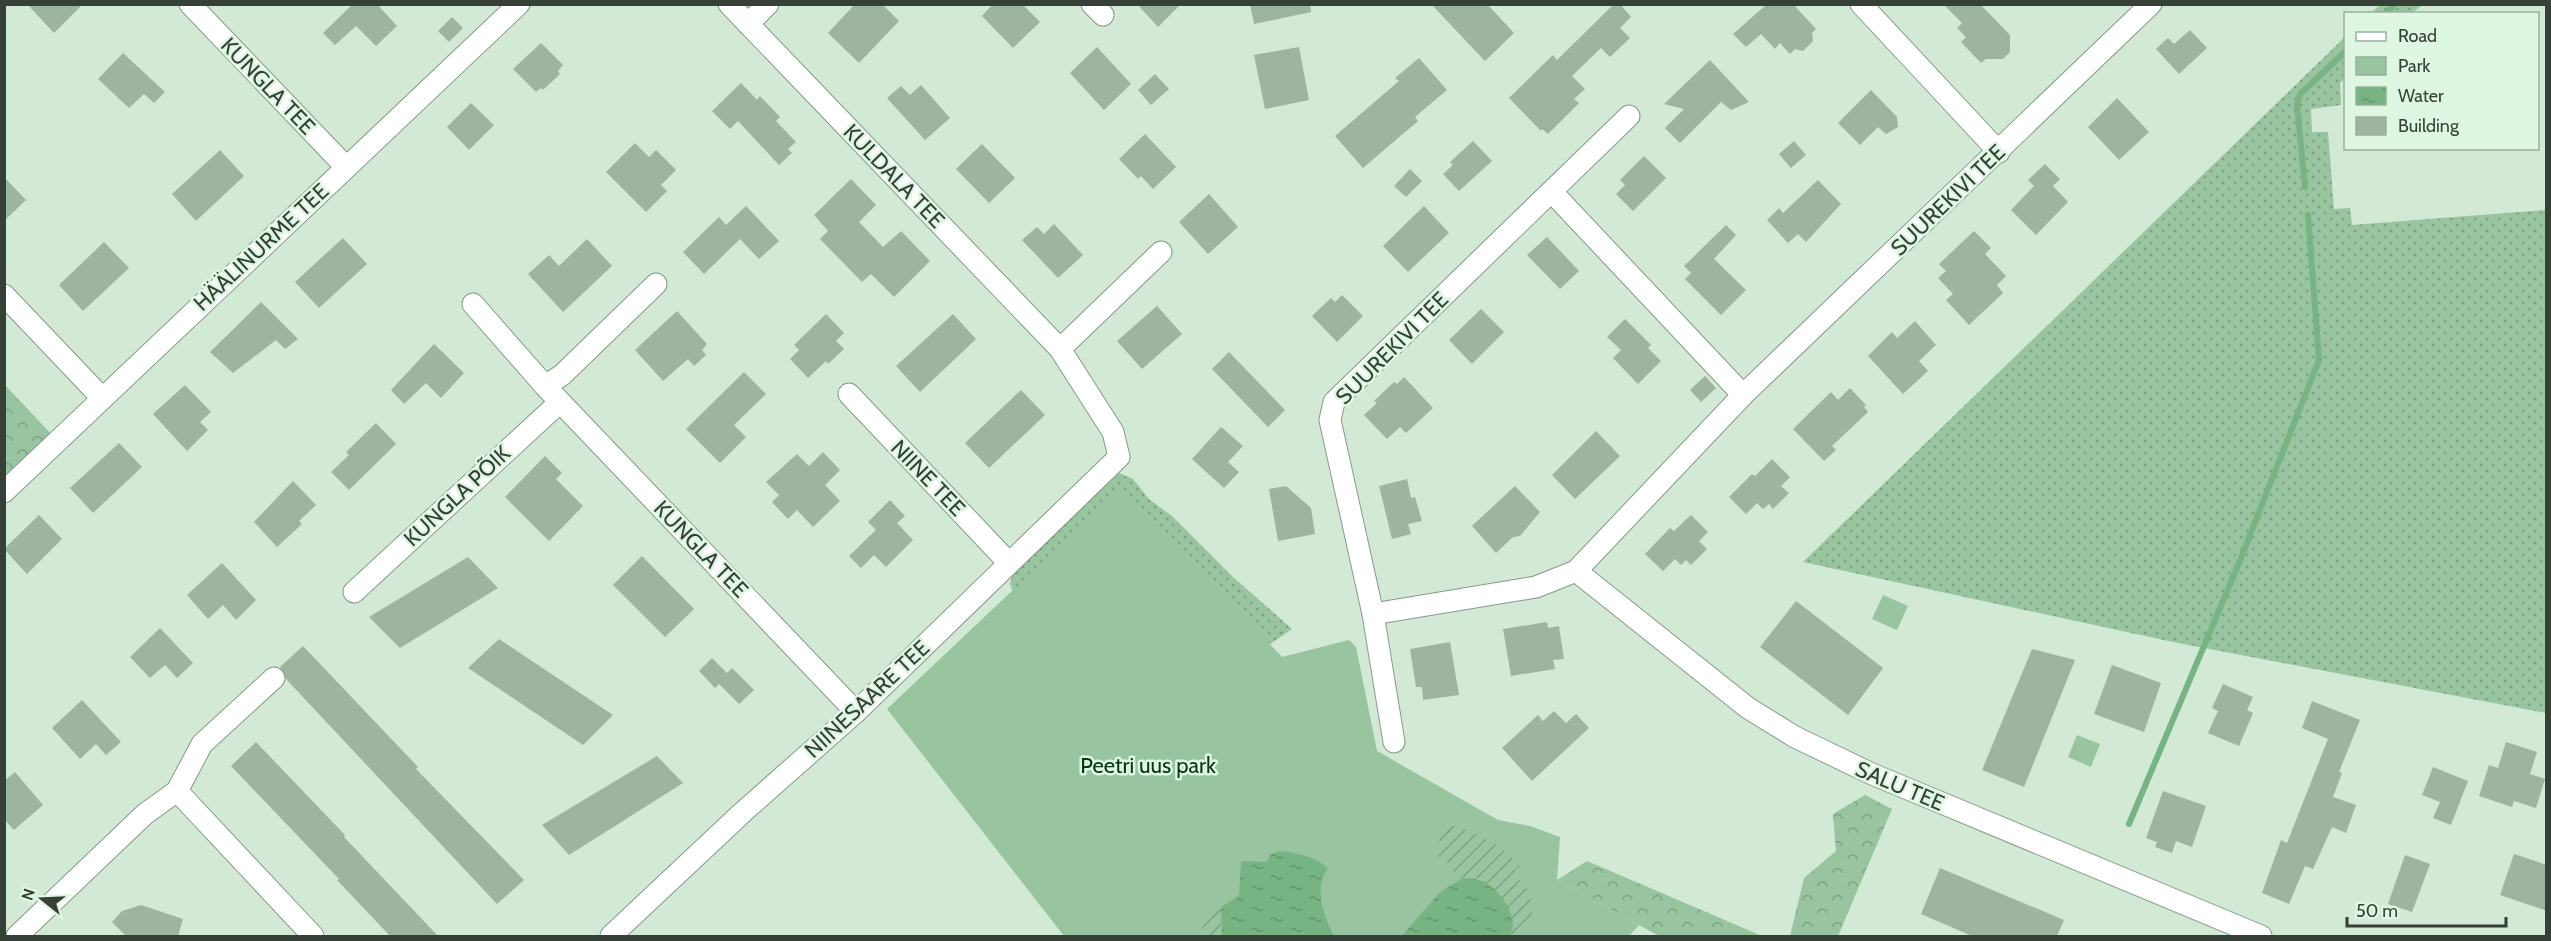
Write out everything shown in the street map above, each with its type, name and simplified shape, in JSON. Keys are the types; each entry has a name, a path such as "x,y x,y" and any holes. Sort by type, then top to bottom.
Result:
{"street":[{"name":"KUNGLA TEE","path":"190,4 346,167"},
{"name":"HÄÄLINURME TEE","path":"4,492 519,4"},
{"name":"KULDALA TEE","path":"729,4 1060,349 1113,432 1119,458"},
{"path":"748,24 768,4"},
{"path":"1861,4 1999,152"},
{"name":"SUUREKIVI TEE","path":"1373,614 1536,587 1576,571 1743,395 2151,4"},
{"name":"SUUREKIVI TEE","path":"1394,742 1373,614 1330,420 1334,402 1629,116"},
{"path":"1552,192 1743,395"},
{"path":"1060,349 1161,252"},
{"path":"546,386 562,375 656,284"},
{"path":"4,295 102,398"},
{"name":"KUNGLA TEE","path":"473,304 560,402 856,712"},
{"name":"NIINE TEE","path":"849,394 1008,562"},
{"name":"KUNGLA PÕIK","path":"354,592 560,402"},
{"name":"NIINESAARE TEE","path":"611,936 743,812 856,712 1008,562 1119,458"},
{"name":"SALU TEE","path":"1576,571 1748,708 1795,737 1882,779 2261,936"},
{"path":"17,936 145,814 177,791 202,744 274,678"},
{"path":"177,791 313,936"}],"green space":[{"path":"2380,4 2422,5 2413,12 2372,12"},
{"path":"2344,38 2344,79 2340,83 2341,105 2311,109 2312,132 2328,132 2334,209 2350,208 2352,225 2546,210 2546,713 2173,642 1803,562"},
{"path":"5,385 52,435 5,480"},
{"path":"1119,473 1133,479 1149,499 1173,517 1233,577 1292,629 1266,647 1014,594 1010,584 1013,573"},
{"name":"Peetri uus park","path":"1120,489 1282,657 1349,640 1356,647 1377,751 1498,820 1530,826 1560,837 1557,880 1639,925 1629,936 1064,936 887,709"},
{"path":"1883,595 1908,606 1897,630 1872,619"},
{"path":"2077,735 2100,744 2091,767 2068,757"},
{"path":"1865,795 1892,809 1838,936 1790,936 1804,878 1836,851 1833,814"},
{"path":"1449,825 1488,840 1506,852 1520,866 1515,870 1523,889 1530,888 1532,913 1524,936 1509,936 1512,933 1484,882 1463,878 1456,880 1453,867 1435,854 1443,829"},
{"path":"1587,861 1762,936 1659,936 1557,880"},
{"path":"1221,907 1222,936 1199,936 1208,915"}],"water":[{"path":"1280,851 1312,858 1328,869 1321,884 1321,893 1324,911 1334,936 1222,936 1221,907 1239,896 1241,861 1267,862 1271,854"},
{"path":"1463,878 1482,881 1501,897 1513,921 1509,936 1402,936 1440,892"}],"building":[{"path":"27,4 83,4 54,33"},
{"path":"353,4 377,4 397,26 376,46 356,26 335,45 323,33"},
{"path":"855,4 882,4 899,21 859,63 828,33"},
{"path":"993,4 1022,4 1040,22 1013,48 982,16"},
{"path":"1137,4 1181,4 1158,27"},
{"path":"1250,4 1310,4 1311,12 1254,24"},
{"path":"1431,4 1487,4 1514,33 1485,61"},
{"path":"1614,4 1620,4 1631,17 1620,28 1630,38 1610,57 1601,48 1572,76 1585,89 1574,99 1579,103 1548,134 1542,129 1541,131 1509,98 1553,55 1557,60"},
{"path":"1767,4 1793,4 1816,29 1812,33 1813,41 1803,51 1795,49 1790,54 1780,43 1775,49 1761,34 1746,47 1733,34"},
{"path":"1943,4 1980,4 2010,35 2010,52 2003,59 1986,59 1981,63 1961,42 1966,37 1957,28 1962,23"},
{"path":"452,17 463,28 449,42 438,31"},
{"path":"2190,30 2207,48 2179,74 2156,49 2168,38 2174,44"},
{"path":"541,43 563,65 558,71 560,74 543,90 541,88 536,92 513,69"},
{"path":"1097,47 1131,84 1104,110 1070,73"},
{"path":"1299,47 1309,100 1265,109 1254,55"},
{"path":"123,53 165,92 154,103 144,94 129,108 98,79"},
{"path":"1419,58 1447,90 1415,117 1418,121 1363,168 1335,136 1399,81 1395,78"},
{"path":"1710,60 1749,102 1731,110 1721,102 1680,143 1665,128 1684,109 1664,104"},
{"path":"1155,74 1169,89 1151,105 1138,90"},
{"path":"741,83 757,100 760,96 780,117 776,121 796,142 788,149 792,153 779,165 738,121 730,129 712,111"},
{"path":"921,85 950,118 925,140 887,98 901,86 910,95"},
{"path":"1871,90 1897,117 1898,127 1886,134 1878,127 1860,145 1838,123"},
{"path":"2117,98 2149,132 2119,160 2088,127"},
{"path":"471,103 494,125 469,150 447,127"},
{"path":"1145,134 1176,167 1153,189 1141,176 1138,179 1119,159"},
{"path":"1473,141 1492,161 1459,191 1443,174 1453,165 1450,162"},
{"path":"1794,141 1806,155 1791,168 1779,154"},
{"path":"635,143 649,157 656,150 676,170 661,185 667,191 646,212 606,172"},
{"path":"982,144 1015,178 989,203 956,169"},
{"path":"220,150 244,176 196,221 172,194"},
{"path":"1644,156 1666,178 1633,211 1616,194 1625,185 1620,180"},
{"path":"2045,164 2060,179 2053,186 2068,202 2036,235 2011,210 2034,186 2028,180"},
{"path":"1410,169 1422,181 1406,197 1394,186"},
{"path":"4,177 26,200 4,221"},
{"path":"851,179 876,205 859,222 883,247 901,231 930,261 894,297 871,274 862,282 820,239 828,231 814,215"},
{"path":"1818,180 1841,204 1806,242 1798,234 1788,243 1767,220 1779,208 1783,213"},
{"path":"1209,194 1238,227 1208,254 1179,222"},
{"path":"746,206 779,241 759,259 740,239 704,274 683,252 719,217 726,225"},
{"path":"1424,206 1449,233 1408,272 1383,246"},
{"path":"1054,224 1083,255 1058,278 1022,240 1037,227 1044,234"},
{"path":"1726,225 1736,235 1714,259 1746,290 1721,315 1685,279 1691,273 1684,266"},
{"path":"1974,231 1991,248 1985,254 2006,276 1997,285 2003,293 1969,325 1946,300 1953,294 1938,278 1946,271 1939,264"},
{"path":"1547,237 1579,271 1560,289 1527,255"},
{"path":"343,238 367,264 319,308 295,282"},
{"path":"587,239 612,266 563,312 528,274 549,255 559,266"},
{"path":"104,242 129,268 83,311 59,285"},
{"path":"1342,295 1363,316 1337,342 1312,316 1331,298 1335,302"},
{"path":"261,302 298,339 285,349 276,340 233,373 210,352"},
{"path":"1157,306 1182,334 1142,369 1117,341"},
{"path":"1481,309 1504,332 1472,364 1449,340"},
{"path":"677,311 707,344 702,350 706,355 694,366 688,359 663,381 635,350"},
{"path":"826,314 844,333 836,341 844,349 828,364 826,361 808,378 790,359 799,350 794,345"},
{"path":"953,314 976,339 920,392 896,366"},
{"path":"1625,319 1651,345 1648,348 1661,361 1638,384 1613,358 1621,350 1607,337"},
{"path":"1915,321 1936,345 1919,361 1928,371 1903,394 1868,356 1892,332 1897,338"},
{"path":"434,344 464,373 441,398 426,383 404,404 391,390"},
{"path":"1229,352 1285,410 1268,427 1212,369"},
{"path":"744,372 766,394 734,425 746,437 720,463 686,429"},
{"path":"1705,376 1716,388 1701,402 1690,390"},
{"path":"1404,377 1433,408 1406,433 1400,427 1387,439 1364,415 1377,403 1374,401 1394,382 1397,384"},
{"path":"185,385 211,412 200,422 208,430 187,451 153,414"},
{"path":"1850,388 1866,405 1864,407 1868,412 1832,446 1836,450 1824,461 1793,429 1831,392 1838,400"},
{"path":"1021,390 1045,415 989,468 965,443"},
{"path":"376,423 396,444 349,490 331,472 349,455 346,452"},
{"path":"1221,427 1243,446 1228,462 1239,472 1224,488 1192,459"},
{"path":"1596,431 1620,456 1575,499 1552,475"},
{"path":"119,443 142,467 93,513 70,488"},
{"path":"823,452 840,470 825,485 840,501 813,527 797,510 788,519 772,502 779,495 766,482 797,454 809,466"},
{"path":"545,456 562,473 556,479 583,506 549,541 505,497"},
{"path":"1772,459 1790,477 1781,486 1789,493 1773,509 1769,504 1763,509 1757,503 1746,514 1729,497 1752,474 1755,476"},
{"path":"1407,479 1411,498 1415,497 1422,521 1408,524 1411,534 1392,539 1379,486"},
{"path":"293,481 316,505 299,521 302,524 277,547 254,522"},
{"path":"1286,486 1311,508 1315,534 1278,541 1269,489"},
{"path":"1515,486 1540,512 1520,536 1513,537 1496,553 1472,526"},
{"path":"890,500 905,516 897,523 913,540 886,567 874,555 861,568 849,556 876,530 868,522"},
{"path":"39,515 62,539 27,574 4,549"},
{"path":"1691,515 1708,532 1699,541 1707,549 1691,565 1686,560 1681,565 1675,559 1663,571 1645,554 1670,528 1674,531"},
{"path":"642,556 694,609 665,637 613,585"},
{"path":"468,557 498,588 400,648 369,617"},
{"path":"222,563 256,600 236,620 223,605 208,619 187,595"},
{"path":"1796,601 1883,668 1848,715 1760,647"},
{"path":"1547,622 1548,628 1559,626 1564,659 1553,660 1555,669 1511,676 1503,629"},
{"path":"160,628 193,663 177,678 165,665 150,678 130,657"},
{"path":"499,639 613,715 583,745 468,668"},
{"path":"1450,642 1459,695 1423,700 1422,687 1416,687 1410,649"},
{"path":"303,646 418,767 416,769 524,880 497,904 286,679 280,667"},
{"path":"2032,649 2075,660 2024,787 1982,770"},
{"path":"712,658 727,673 732,668 754,690 739,704 719,684 715,688 699,671"},
{"path":"2112,665 2161,683 2144,732 2094,714"},
{"path":"2223,684 2253,697 2247,710 2253,713 2239,746 2208,733 2218,711 2212,708"},
{"path":"82,700 121,742 106,755 96,744 80,759 52,728"},
{"path":"2312,701 2360,720 2339,772 2342,773 2333,797 2356,805 2346,833 2332,827 2313,869 2305,866 2289,904 2262,893 2281,840 2287,843 2328,739 2302,728"},
{"path":"1554,711 1566,723 1576,714 1589,728 1532,781 1502,748 1538,715 1543,721"},
{"path":"256,742 438,936 390,936 337,880 339,879 231,766"},
{"path":"2506,742 2537,752 2530,774 2545,779 2536,808 2514,801 2512,807 2479,796 2489,765 2498,768"},
{"path":"657,756 683,783 569,855 542,825"},
{"path":"2433,767 2468,781 2451,825 2433,818 2440,802 2422,795"},
{"path":"15,772 43,805 14,830 4,819 4,781"},
{"path":"2163,791 2206,806 2192,847 2176,841 2172,853 2155,847 2157,842 2146,838"},
{"path":"2514,854 2547,865 2547,911 2500,895"},
{"path":"2405,855 2430,864 2412,912 2388,904"},
{"path":"1940,868 2064,920 2057,936 1972,936 1921,914"},
{"path":"141,905 183,919 178,936 126,936 112,922 122,911"}],"waterway":[{"path":"2387,12 2395,4"},
{"path":"2305,187 2297,105 2300,94 2344,53"},
{"path":"2129,824 2239,563 2319,360 2308,215"}]}
